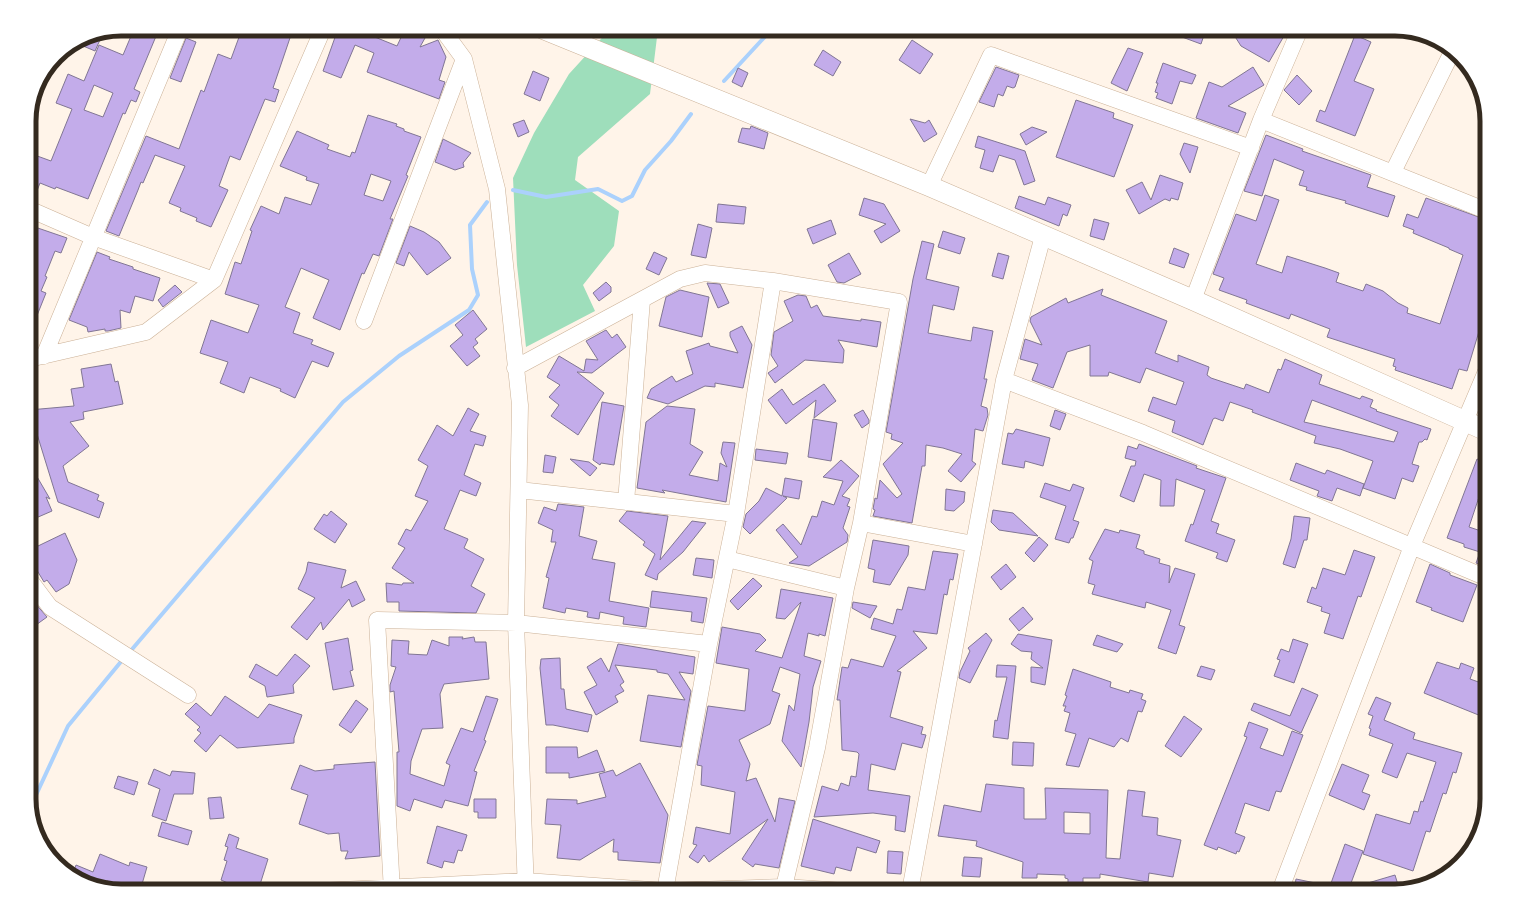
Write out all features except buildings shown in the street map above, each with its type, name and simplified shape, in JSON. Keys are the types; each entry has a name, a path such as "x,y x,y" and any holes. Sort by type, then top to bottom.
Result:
{"street":[{"path":"36,358 93,238 177,36"},
{"path":"36,358 146,332 214,280 320,36"},
{"path":"447,36 464,59 497,189 520,405 516,623 526,884"},
{"path":"560,36 930,186 1193,300 1480,427"},
{"path":"1193,300 1261,120 1297,36"},
{"path":"930,186 991,55 1251,148"},
{"path":"1393,172 1450,56"},
{"path":"364,321 464,59"},
{"path":"1261,120 1480,208"},
{"path":"36,212 93,238 214,280"},
{"path":"911,884 1004,380 1043,236"},
{"path":"515,368 680,279 705,273 774,281 899,302 861,523 846,588 817,748 784,884"},
{"path":"666,884 709,644 736,514 774,281"},
{"path":"626,502 642,300"},
{"path":"1004,380 1143,433 1480,575"},
{"path":"1283,884 1412,546 1480,386"},
{"path":"518,490 736,514"},
{"path":"861,523 974,544"},
{"path":"727,559 846,588"},
{"path":"36,588 50,607 188,695"},
{"path":"392,884 377,620 516,623 709,644"}],"green space":[{"path":"604,36 657,36 650,94 578,157 575,180 619,211 614,246 583,285 595,311 526,347 517,265 513,178 534,133 569,74"}],"waterway":[{"path":"724,81 766,36"},
{"path":"513,190 546,197 598,189 622,201 632,196 645,170 671,141 691,114"},
{"path":"128,654 343,402 399,356 469,310 478,295 472,269 470,225 487,202"},
{"path":"36,795 68,726 124,658"}]}
